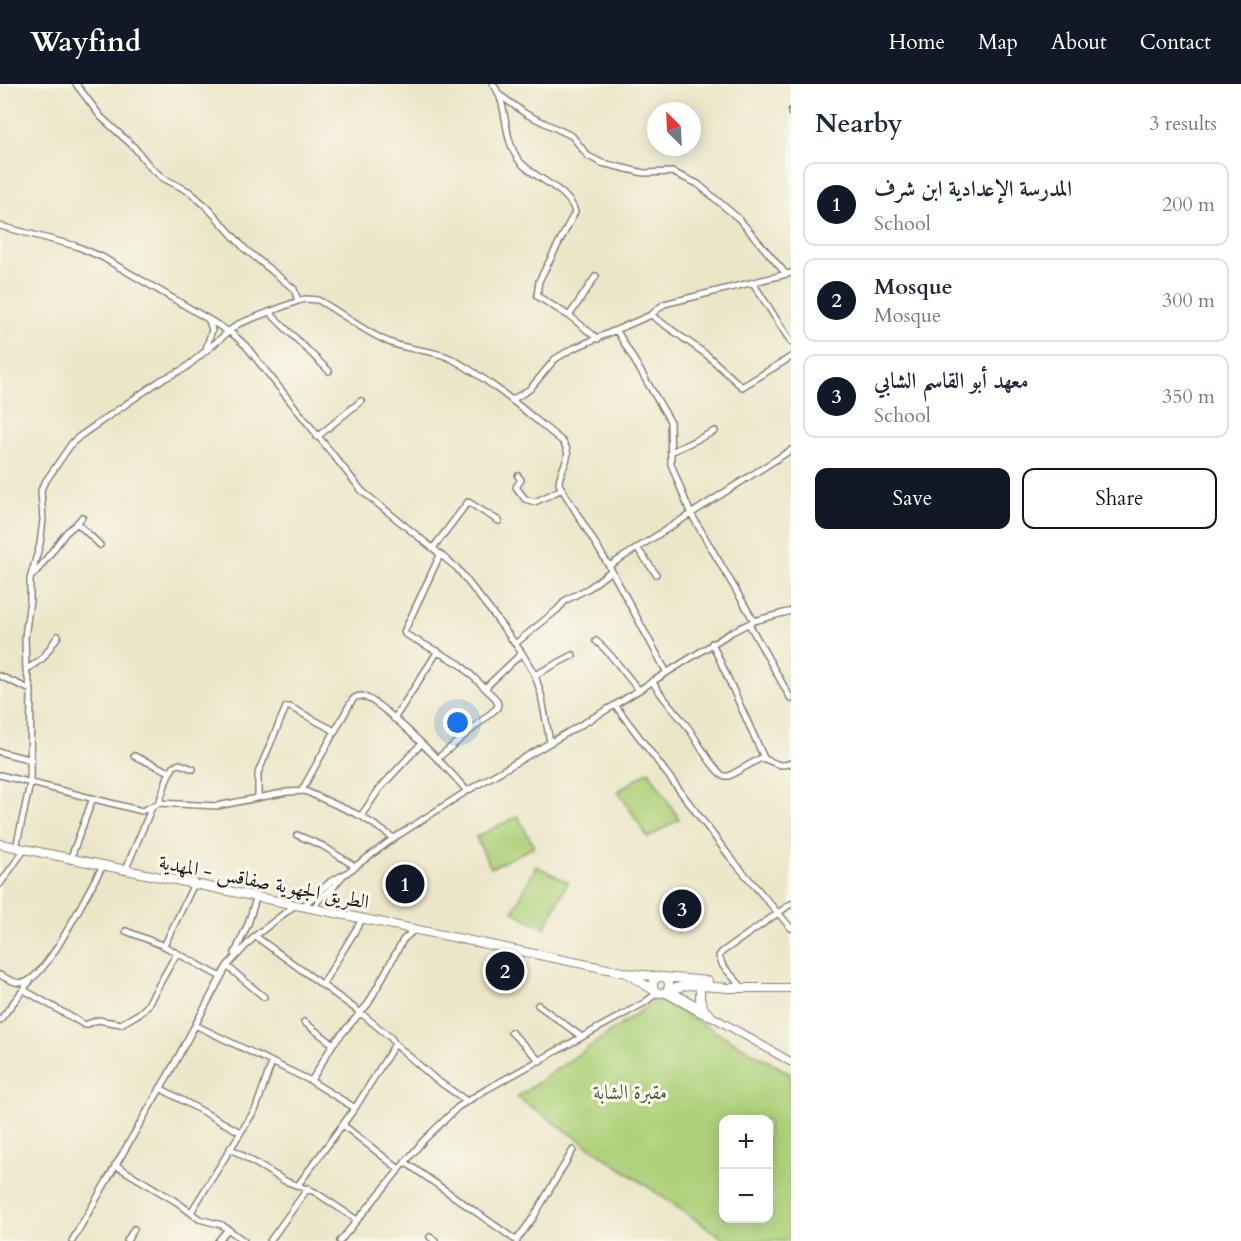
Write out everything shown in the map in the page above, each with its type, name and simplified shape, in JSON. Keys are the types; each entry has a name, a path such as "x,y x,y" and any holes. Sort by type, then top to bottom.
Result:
{"main road":[{"name":"الطريق الجهوية صفاقس - المهدية","path":"0,844 627,973 728,988 791,988"},
{"name":"الطريق الجهوية صفاقس - المهدية","path":"627,973 662,992 700,983"},
{"path":"662,992 669,982 662,977 656,979 653,984 662,992 713,1017"},
{"path":"700,983 700,999 704,1009"},
{"path":"662,992 704,1009 713,1017 791,1062"}],"street":[{"path":"76,84 101,117 134,147 151,168 163,178 190,192 207,207 245,249 294,289 298,301"},
{"path":"493,84 501,96 526,114 572,136 588,156 602,163 644,173 672,172 698,184 739,219 788,273 671,301 651,315 572,349 555,359 530,390 512,400"},
{"path":"501,96 508,136 518,159 544,179 574,208 575,216 542,275 537,296 569,316 598,339"},
{"path":"0,226 40,235 96,254 208,319 246,346 362,491 461,574 522,653 535,675 542,694 550,742"},
{"path":"569,316 596,276"},
{"path":"753,283 791,342"},
{"path":"0,884 20,849 30,784 31,690 26,670 25,637 30,600 30,579 40,544 43,520 41,488 72,443 161,380 184,369 238,324 298,301 318,300 383,340 404,348 439,354 452,359 512,400 567,447 568,456 559,479 562,489 610,568 666,671"},
{"path":"269,312 329,371"},
{"path":"651,315 707,355 742,387 791,357"},
{"path":"206,350 212,330 208,319"},
{"path":"616,331 670,421 671,464 690,512 791,699"},
{"path":"317,436 361,401"},
{"path":"671,452 715,431"},
{"path":"515,644 566,600 589,588 610,568 638,548 690,512 791,450"},
{"path":"518,477 520,480 516,487 525,499 536,502 562,489"},
{"path":"433,549 467,502 499,521"},
{"path":"30,579 44,564 67,531 78,524 82,518"},
{"path":"78,524 100,545"},
{"path":"638,548 656,574"},
{"path":"438,758 497,708 498,702 460,664 404,632 440,555"},
{"path":"72,1241 227,966 255,936 320,889 356,867 394,838 467,791 615,705 712,643 751,622 791,611"},
{"path":"26,670 43,658 58,636"},
{"path":"596,641 606,649 638,689"},
{"path":"712,643 764,758 778,766 791,763"},
{"path":"394,719 438,651"},
{"path":"485,688 522,653"},
{"path":"535,675 573,655"},
{"path":"0,676 31,690"},
{"path":"652,681 665,702 687,727 721,775 729,776 764,758"},
{"path":"302,790 352,700 359,696 367,698 394,719 438,758 467,791"},
{"path":"615,705 730,857 791,928"},
{"path":"258,797 258,774 286,707 335,731"},
{"path":"361,816 380,788 421,744"},
{"path":"0,752 32,760"},
{"path":"134,756 170,772"},
{"path":"159,803 170,772 178,764 193,769"},
{"path":"0,775 142,811 159,803 217,806 302,790 361,816 394,838"},
{"path":"70,860 93,798"},
{"path":"125,871 152,807"},
{"path":"297,835 323,846 356,867"},
{"path":"0,1020 44,965 71,926 103,866"},
{"path":"314,909 318,901 345,874"},
{"path":"336,882 330,895 331,901 342,914"},
{"path":"164,946 194,884"},
{"path":"232,960 248,924 256,898"},
{"path":"742,987 723,966 719,956 791,904"},
{"path":"322,985 363,918"},
{"path":"311,1081 333,1044 368,1004 403,940 414,930"},
{"path":"126,931 164,946 221,977"},
{"path":"255,936 361,1013 435,1079 467,1101"},
{"path":"24,990 85,1025 98,1020 121,1024 147,1006 177,953"},
{"path":"227,966 264,997"},
{"path":"0,975 20,983 33,977"},
{"path":"340,1241 399,1169 444,1119 467,1101 662,992"},
{"path":"538,1005 582,1037"},
{"path":"304,1022 333,1044"},
{"path":"195,1025 311,1081 355,1108"},
{"path":"511,1032 540,1061"},
{"path":"298,1185 355,1108 395,1044"},
{"path":"191,1212 257,1106 272,1062"},
{"path":"160,1088 240,1132"},
{"path":"343,1125 399,1169"},
{"path":"230,1148 285,1181 308,1188 357,1220"},
{"path":"405,1162 516,1241 533,1218 573,1150"},
{"path":"115,1165 204,1221 218,1224 244,1241"},
{"path":"270,1241 308,1188"},
{"path":"128,1241 134,1229"},
{"path":"218,1241 228,1229"}],"green space":[{"path":"649,771 679,819 648,838 618,791"},
{"path":"518,816 534,847 491,868 476,837"},
{"path":"536,866 568,882 545,928 513,912"},
{"name":"مقبرة الشابة","path":"658,999 791,1074 791,1241 727,1241 517,1097"}],"place":[{"name":"المدرسة الإعدادية ابن شرف","path":"405,884"},
{"name":"معهد أبو القاسم الشابي","path":"682,909"},
{"name":"Mosque","path":"505,971"}]}
